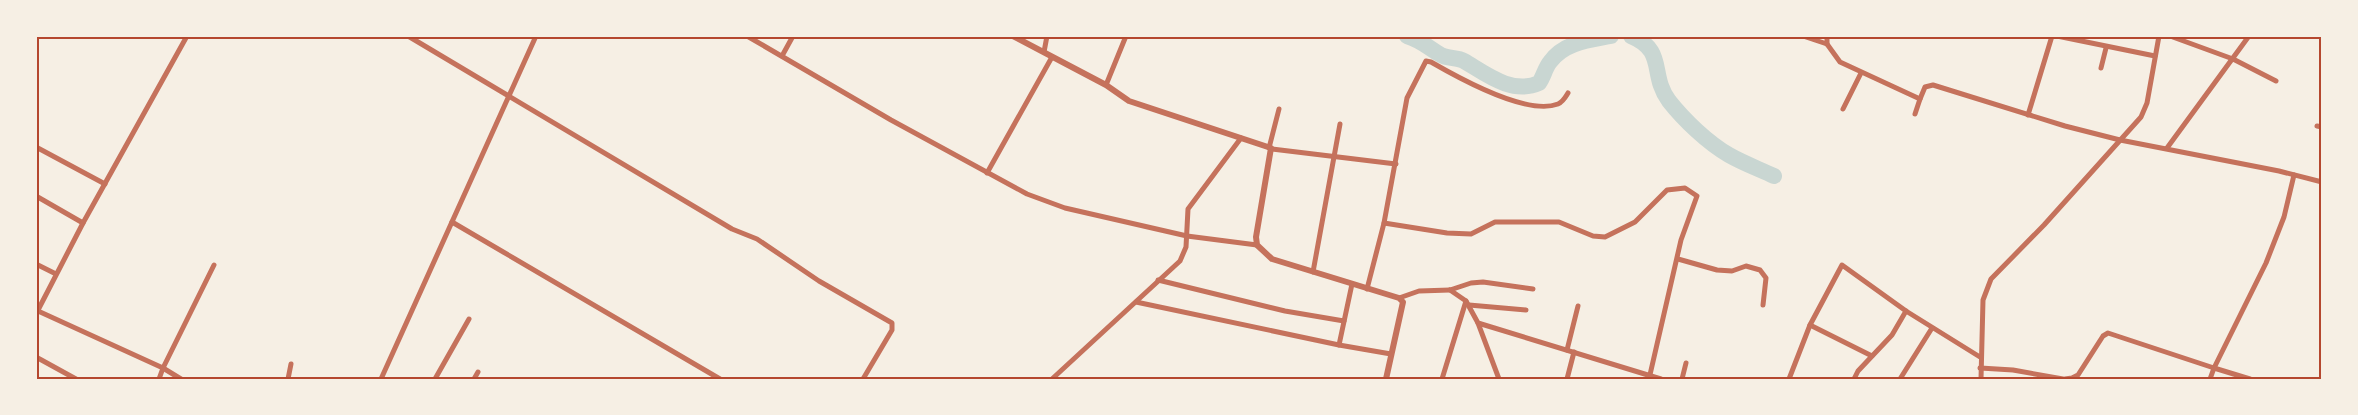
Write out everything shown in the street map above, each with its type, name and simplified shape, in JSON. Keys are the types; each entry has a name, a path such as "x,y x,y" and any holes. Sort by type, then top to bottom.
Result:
{"street":[{"path":"181,379 163,368 37,312 83,223 187,36"},
{"path":"408,36 732,229 757,239 819,281 892,323 892,330 862,379"},
{"path":"382,379 536,36"},
{"path":"747,36 987,173 1028,194 1065,208 1187,236 1257,246 1272,258 1399,298 1404,303 1386,379"},
{"path":"782,56 792,36"},
{"path":"1013,36 1106,85 1136,104 1271,148 1396,164"},
{"path":"1044,52 1047,36"},
{"path":"1106,85 1126,36"},
{"path":"1803,36 1827,44 1840,62 1920,98"},
{"path":"1827,36 1827,44"},
{"path":"2028,115 2052,36"},
{"path":"2056,36 2106,48 2155,56"},
{"path":"1981,379 1980,357 1983,300 1990,279 2044,225 2135,125 2144,112 2159,36"},
{"path":"2170,36 2234,59 2276,81"},
{"path":"2167,148 2249,36"},
{"path":"2102,68 2106,48"},
{"path":"987,173 1052,57"},
{"path":"1367,289 1384,223 1407,98 1426,61 1484,90 1521,102 1555,105 1563,101 1568,93"},
{"path":"1844,109 1861,73"},
{"path":"1915,114 1925,86 1930,84 2028,115 2120,140 2167,148 2322,182"},
{"path":"1257,246 1256,237 1279,109"},
{"path":"1313,272 1340,124"},
{"path":"1052,379 1180,260 1186,247 1188,210 1241,138"},
{"path":"36,147 105,184"},
{"path":"2210,379 2260,278 2284,217 2294,175"},
{"path":"1384,223 1447,234 1471,234 1495,222 1559,222 1593,236 1605,237 1635,222 1667,190 1685,188 1697,196 1696,203 1681,240 1649,376"},
{"path":"36,196 83,223"},
{"path":"452,222 720,379"},
{"path":"1678,259 1717,270 1732,271 1746,266 1760,270 1766,278 1763,305"},
{"path":"36,264 56,274"},
{"path":"159,379 214,265"},
{"path":"1789,379 1810,325 1841,266 1844,266 1906,312 1980,357"},
{"path":"1158,280 1285,311 1344,321"},
{"path":"1399,298 1420,291 1450,290 1471,282 1533,288"},
{"path":"1340,345 1352,284"},
{"path":"1450,290 1467,303 1478,323 1499,379"},
{"path":"1136,302 1391,354"},
{"path":"1467,303 1526,310"},
{"path":"1442,378 1467,303"},
{"path":"1566,350 1578,306"},
{"path":"1854,379 1858,371 1892,335 1906,312"},
{"path":"436,379 469,318"},
{"path":"1478,323 1661,379"},
{"path":"1810,325 1872,356"},
{"path":"1900,379 1932,328"},
{"path":"1980,368 2013,370 2064,379 2072,378 2078,375 2103,336 2108,333 2250,379"},
{"path":"1567,379 1574,352"},
{"path":"36,357 76,379"},
{"path":"1682,379 1686,363"},
{"path":"288,379 291,364"},
{"path":"474,379 478,372"}],"waterway":[{"path":"1407,36 1444,56 1461,60 1490,77 1509,85 1519,86 1539,83 1548,64 1562,50 1578,43 1611,36"},
{"path":"1631,36 1642,42 1654,56 1663,91 1669,101 1689,123 1705,138 1729,155 1774,176"}]}
